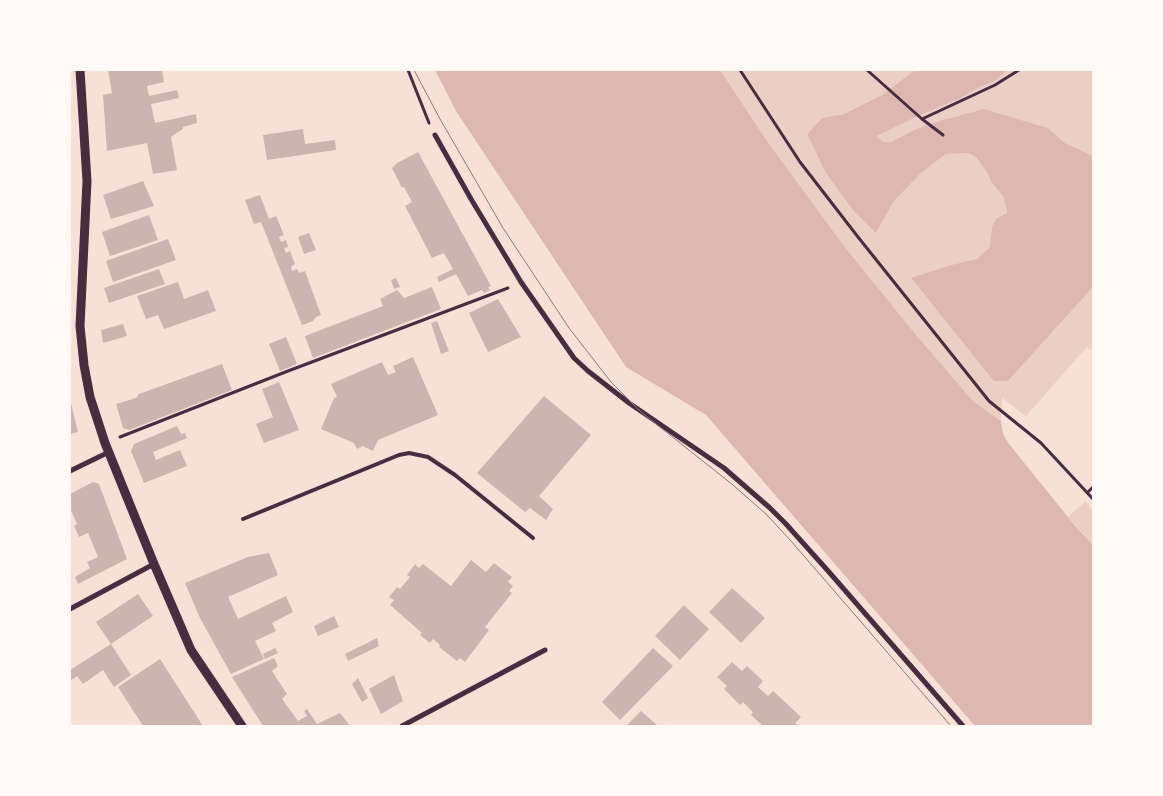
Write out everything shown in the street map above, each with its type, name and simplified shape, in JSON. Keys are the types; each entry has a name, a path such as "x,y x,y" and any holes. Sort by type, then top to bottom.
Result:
{"street":[{"path":"80,70 87,181 80,311 81,341 90,397 107,447 154,564 192,650 242,726"},
{"path":"435,135 521,282 566,349 588,371 629,403 724,468 786,524 963,726"},
{"path":"70,471 107,447"},
{"path":"70,609 154,564"},
{"path":"402,726 546,650"}],"lane":[{"path":"242,519 409,453 428,457 455,474 533,538"}],"path":[{"path":"408,70 435,135"},
{"path":"740,70 800,162 989,401 1041,444 1093,499"},
{"path":"867,70 918,116 943,135"},
{"path":"922,119 994,85 1019,70"},
{"path":"107,447 288,371 493,295 521,282"},
{"path":"1088,492 1093,486"}],"shaded area":[{"path":"435,70 720,70 767,141 844,246 973,401 1001,421 1003,434 1009,444 1076,527 1093,545 1093,726 975,726 706,415 626,367 456,111"},
{"path":"720,70 915,70 882,95 844,114 822,118 807,134 876,233 894,201 922,172 946,154 968,153 976,157 987,172 992,183 1003,196 1007,213 997,218 992,226 990,247 977,259 951,265 911,279 944,318 1008,381 1093,287 1093,351 1087,347 1026,416 1002,398 1001,421 973,401 844,246 767,141"},
{"path":"915,70 1008,70 995,81 877,136 883,142 891,142 914,130 942,120 984,109 1048,128 1065,143 1093,156 1093,287 1008,381 994,381 911,278 977,259 990,247 992,226 997,218 1007,213 1003,196 992,183 987,172 976,157 968,153 946,154 922,172 894,201 876,233 853,210 826,173 807,134 822,118 844,114 882,95"},
{"path":"1008,70 1093,70 1093,156 1065,143 1048,128 984,109 942,120 914,130 891,142 883,142 877,136 995,81"},
{"path":"1086,501 1093,511 1093,545 1068,517"}],"building":[{"path":"108,70 162,70 164,82 147,86 149,96 177,90 179,98 151,104 155,123 196,114 197,123 183,127 183,129 171,137 177,170 153,174 147,143 107,151 103,95 112,93"},
{"path":"303,129 305,144 335,140 336,150 267,160 263,135"},
{"path":"418,152 491,286 488,287 490,290 484,293 482,290 468,296 456,274 439,282 437,277 453,269 444,253 432,258 405,206 412,202 404,187 402,188 392,168 397,163"},
{"path":"143,181 154,206 111,219 103,195"},
{"path":"260,195 269,219 276,216 284,235 279,237 281,242 286,240 288,247 284,248 286,253 290,251 295,264 291,267 292,271 297,269 299,273 305,271 321,315 313,321 302,325 261,222 254,224 245,200"},
{"path":"149,215 158,240 110,256 102,232"},
{"path":"309,233 316,250 304,254 298,237"},
{"path":"168,239 176,260 113,282 106,261"},
{"path":"159,269 165,284 109,303 104,288"},
{"path":"396,278 400,287 394,289 391,280"},
{"path":"178,282 184,299 208,290 216,311 164,329 158,315 146,319 137,296"},
{"path":"432,287 441,309 313,358 305,336 383,306 380,299 397,290 404,298"},
{"path":"498,299 521,337 488,352 469,313"},
{"path":"437,321 449,351 441,354 431,323"},
{"path":"123,324 127,336 103,343 101,330"},
{"path":"286,337 297,364 280,371 269,344"},
{"path":"413,357 438,415 378,440 373,451 363,446 357,449 354,443 321,429 334,398 337,397 331,384 382,362 388,375 396,372 393,366"},
{"path":"222,364 232,390 129,430 123,428 116,404"},
{"path":"279,382 299,430 264,443 256,424 273,417 262,389"},
{"path":"544,396 591,435 539,496 553,509 546,520 530,508 525,512 477,473"},
{"path":"70,399 78,432 70,434"},
{"path":"177,426 181,434 185,433 187,438 153,452 156,460 180,450 187,466 144,483 131,451 134,444"},
{"path":"93,482 99,484 127,559 78,584 75,577 90,568 87,562 98,557 88,533 79,537 74,526 77,524 70,508 70,494"},
{"path":"269,553 278,575 228,597 238,619 286,596 293,612 272,623 276,631 255,641 264,659 231,674 200,618 185,583 248,557"},
{"path":"471,560 486,572 494,563 512,577 508,582 513,586 509,591 512,593 485,627 489,630 465,662 460,658 457,661 439,647 440,645 433,639 430,643 420,635 422,633 390,605 394,600 389,597 397,587 400,589 410,577 407,575 415,564 419,568 423,564 451,586"},
{"path":"732,588 765,618 741,643 709,612"},
{"path":"138,594 153,616 111,644 96,622"},
{"path":"684,605 709,629 680,660 655,636"},
{"path":"334,616 339,627 318,636 314,626"},
{"path":"377,638 379,646 348,661 345,654"},
{"path":"111,644 131,675 114,687 103,670 83,684 77,676 70,681 70,670"},
{"path":"275,648 278,653 265,659 263,654"},
{"path":"653,648 673,666 620,720 602,702"},
{"path":"274,658 278,666 272,671 287,694 282,699 298,721 307,716 304,711 307,709 317,724 340,713 350,726 263,726 232,677"},
{"path":"160,659 203,726 143,726 118,687"},
{"path":"732,662 742,671 747,666 763,681 758,687 768,696 773,691 801,717 795,723 799,726 763,726 751,715 753,712 743,702 740,705 724,689 727,686 717,677"},
{"path":"394,675 403,701 381,714 369,689"},
{"path":"358,678 368,698 362,702 352,684"},
{"path":"641,711 658,726 626,726"}],"tram line":[{"path":"414,70 503,228 569,328 611,382 641,412 733,485 766,514 951,726"}]}
